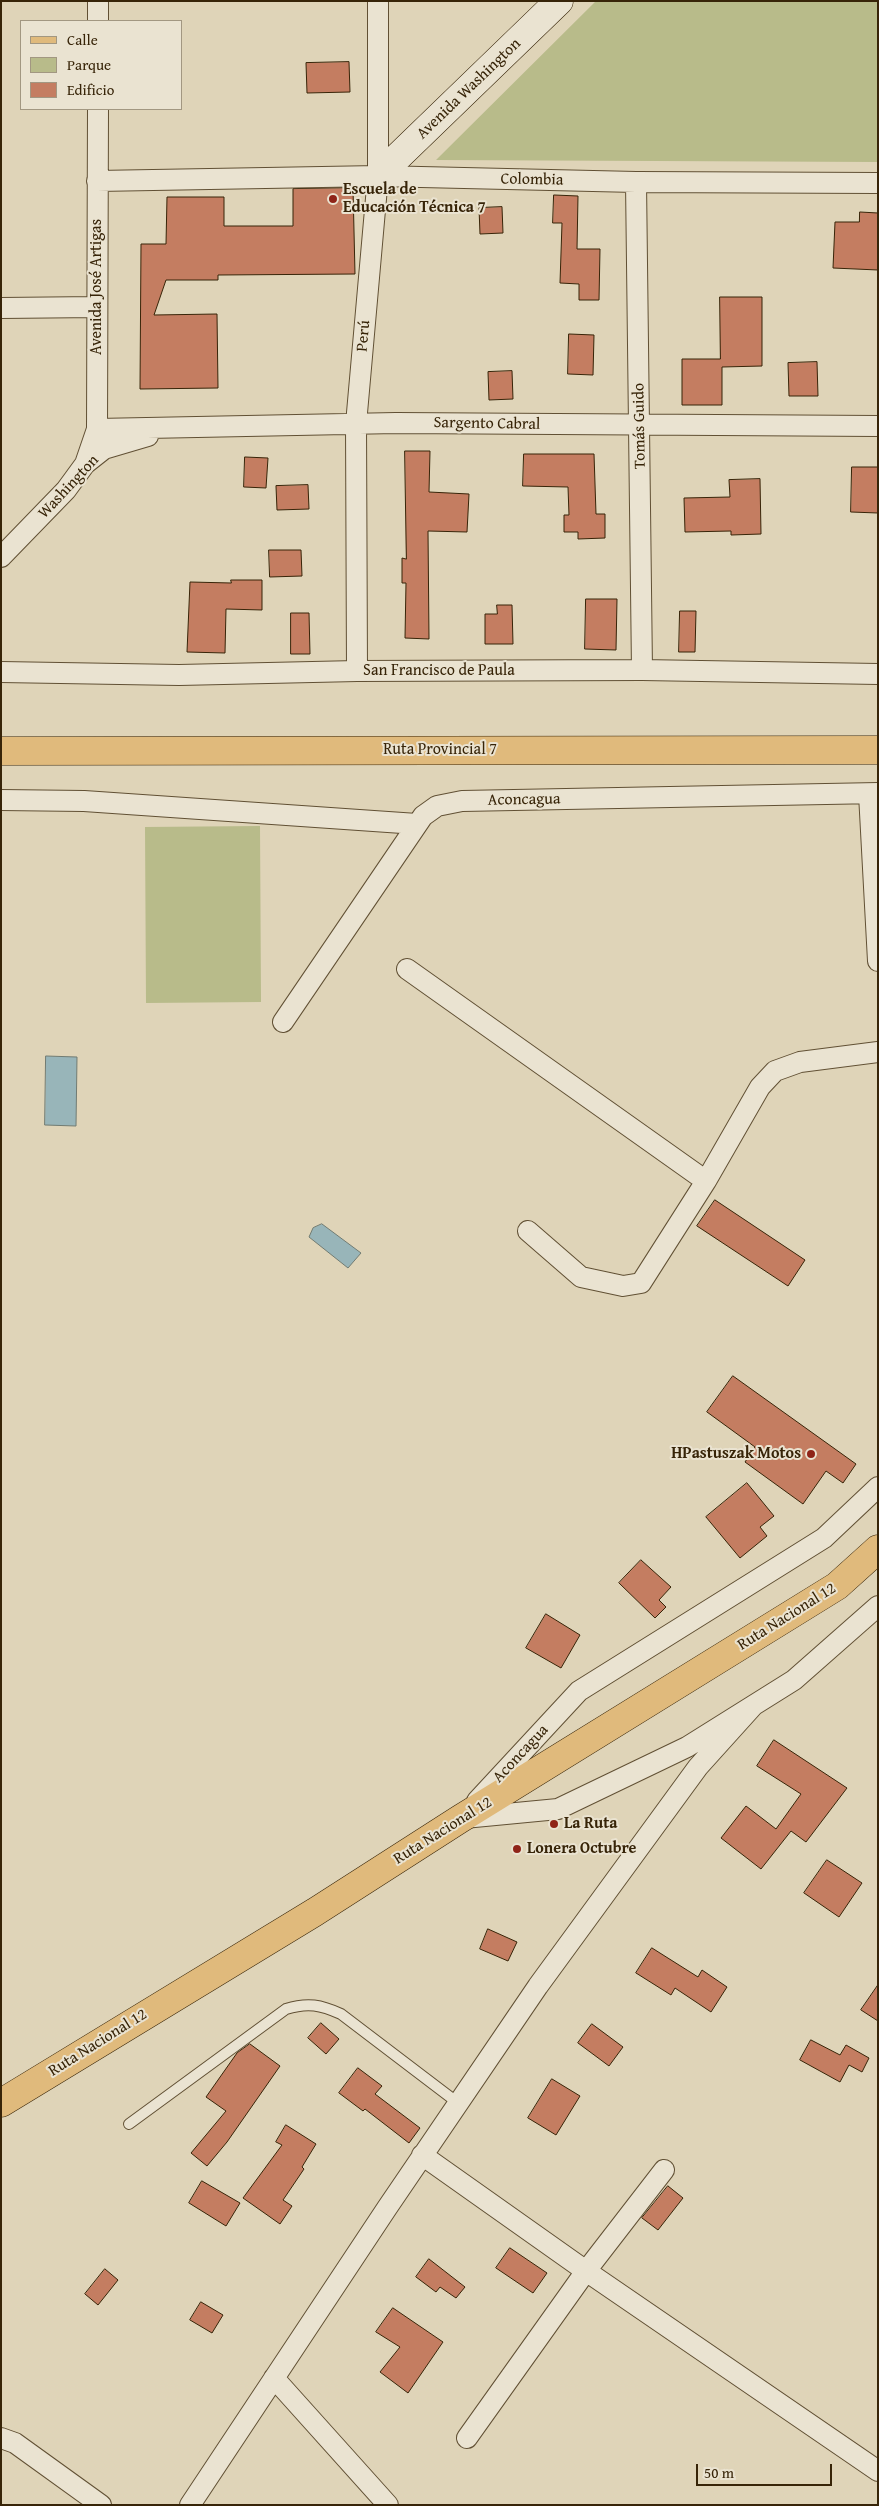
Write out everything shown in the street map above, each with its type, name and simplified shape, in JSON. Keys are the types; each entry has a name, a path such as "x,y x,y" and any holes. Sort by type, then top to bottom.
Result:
{"main road":[{"name":"Avenida Washington","path":"378,176 560,1"},
{"name":"Ruta Provincial 7","path":"1,751 878,750"},
{"name":"Ruta Nacional 12","path":"1,2103 315,1912 460,1819 837,1586 878,1549"}],"street":[{"path":"98,1 98,20"},
{"name":"Perú","path":"356,671 356,424 378,176 378,1"},
{"name":"Avenida José Artigas","path":"85,464 97,429 98,110"},
{"name":"Colombia","path":"97,182 378,176 636,182 878,182"},
{"name":"Tomás Guido","path":"636,182 642,670"},
{"path":"1,308 97,307"},
{"name":"Sargento Cabral","path":"97,429 177,429 356,424 878,426"},
{"name":"Washington","path":"1,557 66,490 85,464 104,449 177,429"},
{"name":"San Francisco de Paula","path":"1,672 179,675 356,671 642,670 878,674"},
{"path":"874,794 878,960"},
{"name":"Aconcagua","path":"283,1022 417,824 423,816 437,806 462,801 874,794"},
{"path":"1,800 84,801 417,824"},
{"path":"407,969 706,1182"},
{"path":"528,1230 581,1277 623,1286 641,1283 706,1182 760,1087 775,1071 800,1062 878,1052"},
{"name":"Aconcagua","path":"460,1819 579,1691 824,1538 878,1487"},
{"path":"460,1819 558,1809 687,1747 794,1680 878,1606"},
{"path":"190,2505 422,2155 538,1986 698,1766 753,1706"},
{"path":"422,2155 586,2271 878,2472"},
{"path":"467,2438 586,2271 664,2170"},
{"path":"274,2378 388,2505"},
{"path":"1,2438 15,2442 101,2505"}],"lane":[{"path":"129,2124 286,2009 302,2004 326,2007 341,2014 458,2103"}],"green space":[{"path":"596,1 878,1 878,162 436,160"},
{"path":"260,826 261,1002 146,1003 145,827"}],"water":[{"path":"46,1056 77,1057 76,1126 45,1125"},
{"path":"322,1224 361,1253 348,1268 309,1237 313,1228"}],"building":[{"path":"349,62 350,92 307,93 306,63"},
{"path":"353,188 355,274 218,275 218,280 166,280 154,315 217,314 218,388 140,389 141,244 166,244 167,197 224,197 224,226 293,226 293,189"},
{"path":"554,195 578,196 577,249 600,249 599,300 579,300 579,284 560,283 562,223 553,223"},
{"path":"502,207 503,233 480,234 479,208"},
{"path":"860,212 878,213 878,270 833,268 835,222 859,222"},
{"path":"720,297 762,297 762,366 722,367 722,405 682,405 682,359 720,359"},
{"path":"569,334 594,335 593,375 568,374"},
{"path":"817,362 818,396 789,396 788,363"},
{"path":"512,371 513,399 489,400 488,372"},
{"path":"405,451 430,451 429,492 469,494 467,532 428,531 429,639 405,638 406,583 402,583 402,558 406,559"},
{"path":"524,454 594,454 596,514 605,514 605,538 578,539 578,532 564,532 564,515 569,515 568,487 523,486"},
{"path":"245,457 268,458 266,488 244,487"},
{"path":"852,467 878,467 878,513 851,512"},
{"path":"760,479 761,534 731,535 731,531 685,532 684,498 730,497 729,480"},
{"path":"308,485 309,509 277,510 276,486"},
{"path":"269,550 301,550 302,576 270,577"},
{"path":"231,580 262,580 262,610 226,609 225,653 187,652 190,582 231,583"},
{"path":"586,599 617,599 616,650 585,649"},
{"path":"497,605 512,605 513,644 485,644 485,614 497,614"},
{"path":"680,611 696,611 695,652 679,652"},
{"path":"291,613 309,613 310,654 291,654"},
{"path":"715,1200 805,1260 788,1286 697,1226"},
{"path":"733,1376 856,1464 843,1483 826,1471 803,1504 745,1462 755,1447 707,1412"},
{"path":"747,1483 774,1516 760,1527 767,1536 740,1558 706,1517"},
{"path":"641,1560 671,1587 659,1600 666,1607 655,1618 619,1583"},
{"path":"546,1614 580,1635 561,1668 526,1648"},
{"path":"774,1740 847,1788 806,1842 791,1831 761,1869 721,1838 746,1806 776,1829 801,1794 757,1766"},
{"path":"827,1860 862,1883 839,1917 804,1893"},
{"path":"488,1929 517,1942 508,1961 480,1949"},
{"path":"652,1948 698,1977 702,1970 727,1987 711,2012 675,1988 671,1995 636,1973"},
{"path":"878,1985 878,2021 861,2010"},
{"path":"321,2023 339,2039 326,2054 308,2038"},
{"path":"592,2024 623,2047 609,2066 578,2043"},
{"path":"811,2040 840,2055 846,2045 869,2058 862,2072 849,2065 840,2082 800,2060"},
{"path":"250,2044 280,2066 227,2142 207,2166 191,2153 226,2111 206,2097 237,2053"},
{"path":"358,2068 382,2086 375,2094 420,2128 409,2143 365,2109 363,2111 339,2093"},
{"path":"552,2079 580,2096 556,2135 528,2118"},
{"path":"286,2125 316,2144 302,2167 304,2169 283,2200 292,2206 280,2224 243,2198 282,2145 276,2142"},
{"path":"202,2181 240,2203 226,2226 189,2203"},
{"path":"668,2186 683,2198 658,2230 642,2218"},
{"path":"510,2248 547,2273 533,2293 496,2268"},
{"path":"429,2259 465,2287 456,2298 440,2287 436,2292 416,2277"},
{"path":"105,2269 118,2280 98,2305 85,2294"},
{"path":"201,2302 223,2315 212,2333 190,2320"},
{"path":"393,2308 443,2342 408,2393 380,2372 400,2347 376,2332"}],"place":[{"name":"Escuela de Educación Técnica 7","path":"333,199"},
{"name":"HPastuszak Motos","path":"811,1454"},
{"name":"La Ruta","path":"554,1824"},
{"name":"Lonera Octubre","path":"517,1849"}]}
